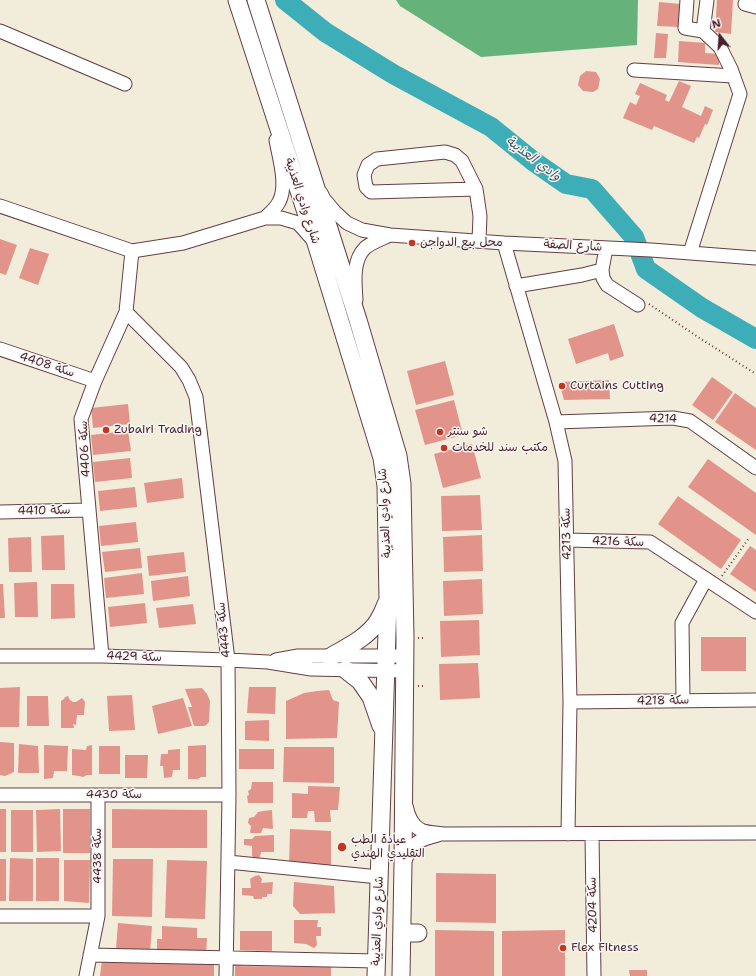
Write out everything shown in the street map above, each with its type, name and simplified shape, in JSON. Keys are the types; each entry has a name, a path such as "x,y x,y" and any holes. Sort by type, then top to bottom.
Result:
{"main road":[{"name":"شارع وادي العذيبة","path":"237,0 316,243 382,458 386,486 388,600 377,968"},
{"name":"شارع وادي العذيبة","path":"256,0 358,320 398,456 402,484 405,664 403,864 410,933 401,976"},
{"path":"330,656 366,635 378,621 388,600"},
{"path":"346,670 360,681 371,697 384,735"}],"street":[{"path":"687,0 685,28 703,31 720,47 740,94 690,253"},
{"path":"703,31 707,0"},
{"path":"0,30 125,84"},
{"path":"634,70 733,76"},
{"path":"265,218 274,209 279,201 283,188 271,107"},
{"path":"476,190 371,192 366,187 364,174 368,165 377,158 445,152 455,155 462,161 476,190 480,216 480,241"},
{"name":"شارع الصفة","path":"314,181 324,199 347,223 362,230 390,235 504,243 651,250 756,258"},
{"path":"0,206 132,251 183,243 265,218 281,218 298,223 316,243"},
{"name":"شارع الصفة","path":"358,320 355,285 358,257 369,245 390,235"},
{"name":"سكة 4213","path":"504,243 556,422 565,460 570,702 568,834"},
{"path":"612,248 602,270 603,278 607,285 638,305"},
{"name":"سكة 4406","path":"102,656 81,419 95,381 126,312 132,251"},
{"path":"516,286 582,275 602,270"},
{"name":"سكة 4443","path":"126,312 181,367 189,380 196,397 228,660 229,796 226,976"},
{"name":"سكة 4408","path":"0,349 95,381"},
{"name":"4214","path":"556,422 673,418 690,422 756,468"},
{"name":"سكة 4410","path":"0,512 89,510"},
{"name":"سكة 4216","path":"567,540 650,542 756,612"},
{"path":"683,700 682,623 711,582"},
{"name":"سكة 4429","path":"0,656 102,656 228,660 268,662 311,669 346,670 386,664"},
{"name":"سكة 4429","path":"268,662 298,656 330,656 386,664 405,664"},
{"name":"سكة 4218","path":"570,702 756,700"},
{"name":"سكة 4430","path":"0,795 229,796"},
{"name":"سكة 4438","path":"86,976 98,916 98,795"},
{"path":"404,798 413,824 422,830 444,834 756,833"},
{"path":"403,864 410,849 416,843 424,839 444,834"},
{"name":"سكة 4204","path":"592,834 594,976"},
{"path":"228,862 379,877"},
{"path":"0,916 98,916"},
{"path":"90,955 227,958 377,968"}],"path":[{"path":"638,305 645,303 650,304 756,374"},
{"path":"711,582 749,538"}],"green space":[{"path":"396,0 638,0 637,45 481,57 400,6"}],"building":[{"path":"717,0 733,0 731,34 715,32"},
{"path":"659,2 681,4 679,27 657,26"},
{"path":"656,33 668,34 666,58 654,58"},
{"path":"679,41 705,43 705,53 720,54 719,65 678,62"},
{"path":"586,71 596,72 600,79 598,89 593,92 583,91 578,85 580,76"},
{"path":"679,81 691,86 682,107 701,116 705,106 713,110 707,125 705,124 699,138 697,137 694,143 654,126 652,130 623,118 630,102 636,105 640,96 635,94 640,83 667,95 665,100 669,102"},
{"path":"0,239 17,245 6,275 0,273"},
{"path":"30,248 49,254 38,285 19,278"},
{"path":"614,324 624,356 610,361 608,353 576,364 568,339"},
{"path":"445,361 454,395 416,405 407,371"},
{"path":"712,377 733,392 713,420 692,405"},
{"path":"609,380 610,399 564,400 559,382"},
{"path":"735,393 756,408 756,450 715,422"},
{"path":"454,400 463,435 425,445 415,410"},
{"path":"128,404 130,424 93,428 91,408"},
{"path":"128,431 131,451 93,455 91,435"},
{"path":"472,444 481,478 443,488 434,454"},
{"path":"130,458 132,478 95,482 93,462"},
{"path":"708,459 756,493 756,535 688,487"},
{"path":"182,478 184,498 147,503 144,483"},
{"path":"135,487 137,507 100,511 98,491"},
{"path":"480,495 482,530 442,531 441,496"},
{"path":"678,496 741,540 721,569 658,524"},
{"path":"136,522 138,542 101,546 99,526"},
{"path":"64,535 65,570 42,570 41,536"},
{"path":"482,535 483,571 444,572 443,537"},
{"path":"31,537 32,572 9,572 8,538"},
{"path":"750,546 756,550 756,592 730,574"},
{"path":"140,548 142,568 105,572 102,552"},
{"path":"184,552 186,572 149,576 147,556"},
{"path":"142,573 144,594 106,598 104,578"},
{"path":"188,576 190,596 153,601 151,581"},
{"path":"482,579 483,614 444,616 443,581"},
{"path":"37,582 38,617 15,617 14,583"},
{"path":"0,584 3,584 5,618 0,618"},
{"path":"51,584 74,584 75,618 51,619"},
{"path":"145,603 147,623 110,627 108,607"},
{"path":"193,604 196,624 159,628 156,608"},
{"path":"479,620 480,655 441,657 440,621"},
{"path":"701,637 746,637 746,671 701,671"},
{"path":"478,663 480,698 440,700 439,664"},
{"path":"20,687 19,727 0,727 0,688"},
{"path":"249,687 276,687 275,714 247,713"},
{"path":"202,688 210,701 209,722 205,726 194,726 188,707 192,707 185,689"},
{"path":"329,690 333,700 339,702 337,738 286,739 286,701 304,693"},
{"path":"132,695 135,730 109,731 107,696"},
{"path":"27,696 48,696 49,726 27,726"},
{"path":"68,696 73,702 76,702 82,698 85,702 84,715 77,715 76,725 73,724 74,728 61,728 61,701"},
{"path":"183,698 192,726 158,734 152,706"},
{"path":"269,720 269,741 245,740 245,721"},
{"path":"0,742 14,743 14,772 5,776 0,775"},
{"path":"19,744 38,746 39,773 18,773"},
{"path":"44,745 68,746 67,771 54,771 53,778 44,779"},
{"path":"92,745 92,775 83,777 72,775 72,749 86,750 87,746"},
{"path":"206,745 206,777 188,779 188,746"},
{"path":"99,746 120,746 120,774 99,774"},
{"path":"284,747 334,747 334,783 283,782"},
{"path":"180,749 180,770 173,770 172,777 164,778 163,766 160,766 161,754 168,754 168,750"},
{"path":"239,749 274,749 274,769 239,769"},
{"path":"125,755 148,755 147,778 125,778"},
{"path":"252,782 273,782 273,803 248,803 247,796 249,795 248,791 251,789"},
{"path":"308,786 340,787 338,810 330,810 331,822 315,822 314,811 308,811 307,818 292,818 292,793 308,794"},
{"path":"0,809 6,809 6,852 0,852"},
{"path":"60,809 61,851 37,852 36,810"},
{"path":"63,809 90,809 90,853 63,853"},
{"path":"112,809 207,810 207,848 112,848"},
{"path":"11,810 33,810 33,852 11,852"},
{"path":"272,810 273,829 263,828 261,833 250,833 251,826 248,823 249,818 254,817 258,812"},
{"path":"290,829 331,831 331,868 289,867"},
{"path":"274,835 274,852 261,852 260,857 256,859 252,856 252,846 244,845 244,839 252,839 255,836"},
{"path":"10,858 33,859 33,901 9,901"},
{"path":"36,858 59,858 59,901 36,901"},
{"path":"0,859 6,859 6,901 0,901"},
{"path":"113,859 153,859 152,917 112,916"},
{"path":"64,860 90,860 89,903 64,901"},
{"path":"167,860 207,861 205,919 165,918"},
{"path":"436,873 496,874 496,923 436,922"},
{"path":"259,875 262,879 261,883 273,882 272,894 267,894 267,897 262,897 262,899 254,899 253,896 242,895 242,888 251,888 250,879"},
{"path":"294,882 334,886 335,913 300,914 293,906"},
{"path":"294,920 318,920 317,927 321,927 321,936 316,936 317,945 314,948 306,944 294,943"},
{"path":"118,923 152,926 150,952 116,949"},
{"path":"162,926 197,928 197,938 207,938 206,955 157,952 157,939 162,939"},
{"path":"435,930 494,931 494,976 435,976"},
{"path":"565,930 565,976 502,976 502,931"},
{"path":"240,931 272,931 272,951 240,950"},
{"path":"214,958 214,976 100,976 102,960"},
{"path":"235,966 331,967 331,976 235,976"},
{"path":"629,970 647,970 647,976 630,976"}],"waterway":[{"name":"وادي العذيبة","path":"285,0 325,32 393,74 491,127 533,161 566,184 592,189 634,237 646,269 702,308 756,339"}],"place":[{"name":"محل بيع الدواجن","path":"412,243"},
{"name":"Curtains Cutting","path":"562,386"},
{"name":"Zubairi Trading","path":"106,430"},
{"name":"شو سنتر","path":"440,432"},
{"name":"مكتب سند للخدمات","path":"444,448"},
{"name":"عيادة الطب التقليدي الهندي","path":"342,847"},
{"name":"Flex Fitness","path":"563,948"}]}
